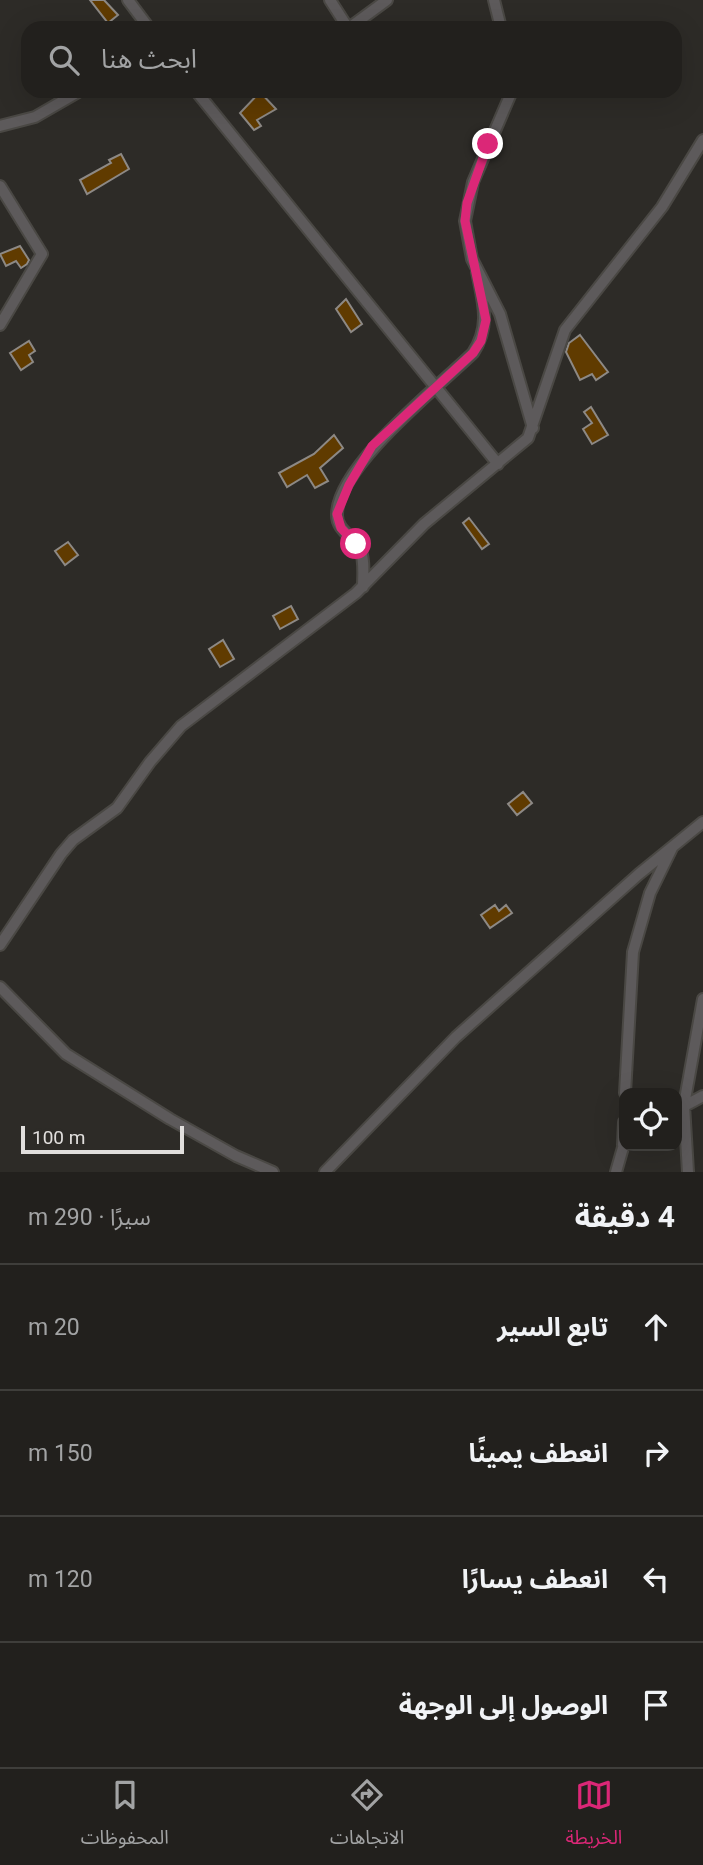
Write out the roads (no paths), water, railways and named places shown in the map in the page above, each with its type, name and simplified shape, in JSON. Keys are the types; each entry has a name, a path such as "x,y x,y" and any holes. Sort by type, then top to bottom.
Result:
{"street":[{"path":"128,0 144,21"},
{"path":"330,0 344,21"},
{"path":"358,21 387,0"},
{"path":"494,0 499,21"},
{"path":"2,124 35,117 68,98"},
{"path":"202,98 498,464"},
{"path":"509,98 467,203 466,234 478,272 500,314 533,428"},
{"path":"0,945 61,854 73,840 117,808 150,762 181,726 229,693 268,658 286,649 363,587 424,524 522,446 533,428 565,330 662,207 703,140"},
{"path":"0,186 42,254 0,325"},
{"path":"363,587 362,558 356,544 341,528 337,514 340,502 372,446 473,353 485,330 478,272"},
{"path":"325,1172 456,1037 703,822"},
{"path":"625,1088 634,952 650,893 674,845"},
{"path":"0,987 66,1054 170,1119 236,1156 273,1172"},
{"path":"682,1099 703,999"},
{"path":"682,1107 703,1096"},
{"path":"682,1124 688,1172"},
{"path":"616,1172 622,1151"}]}
